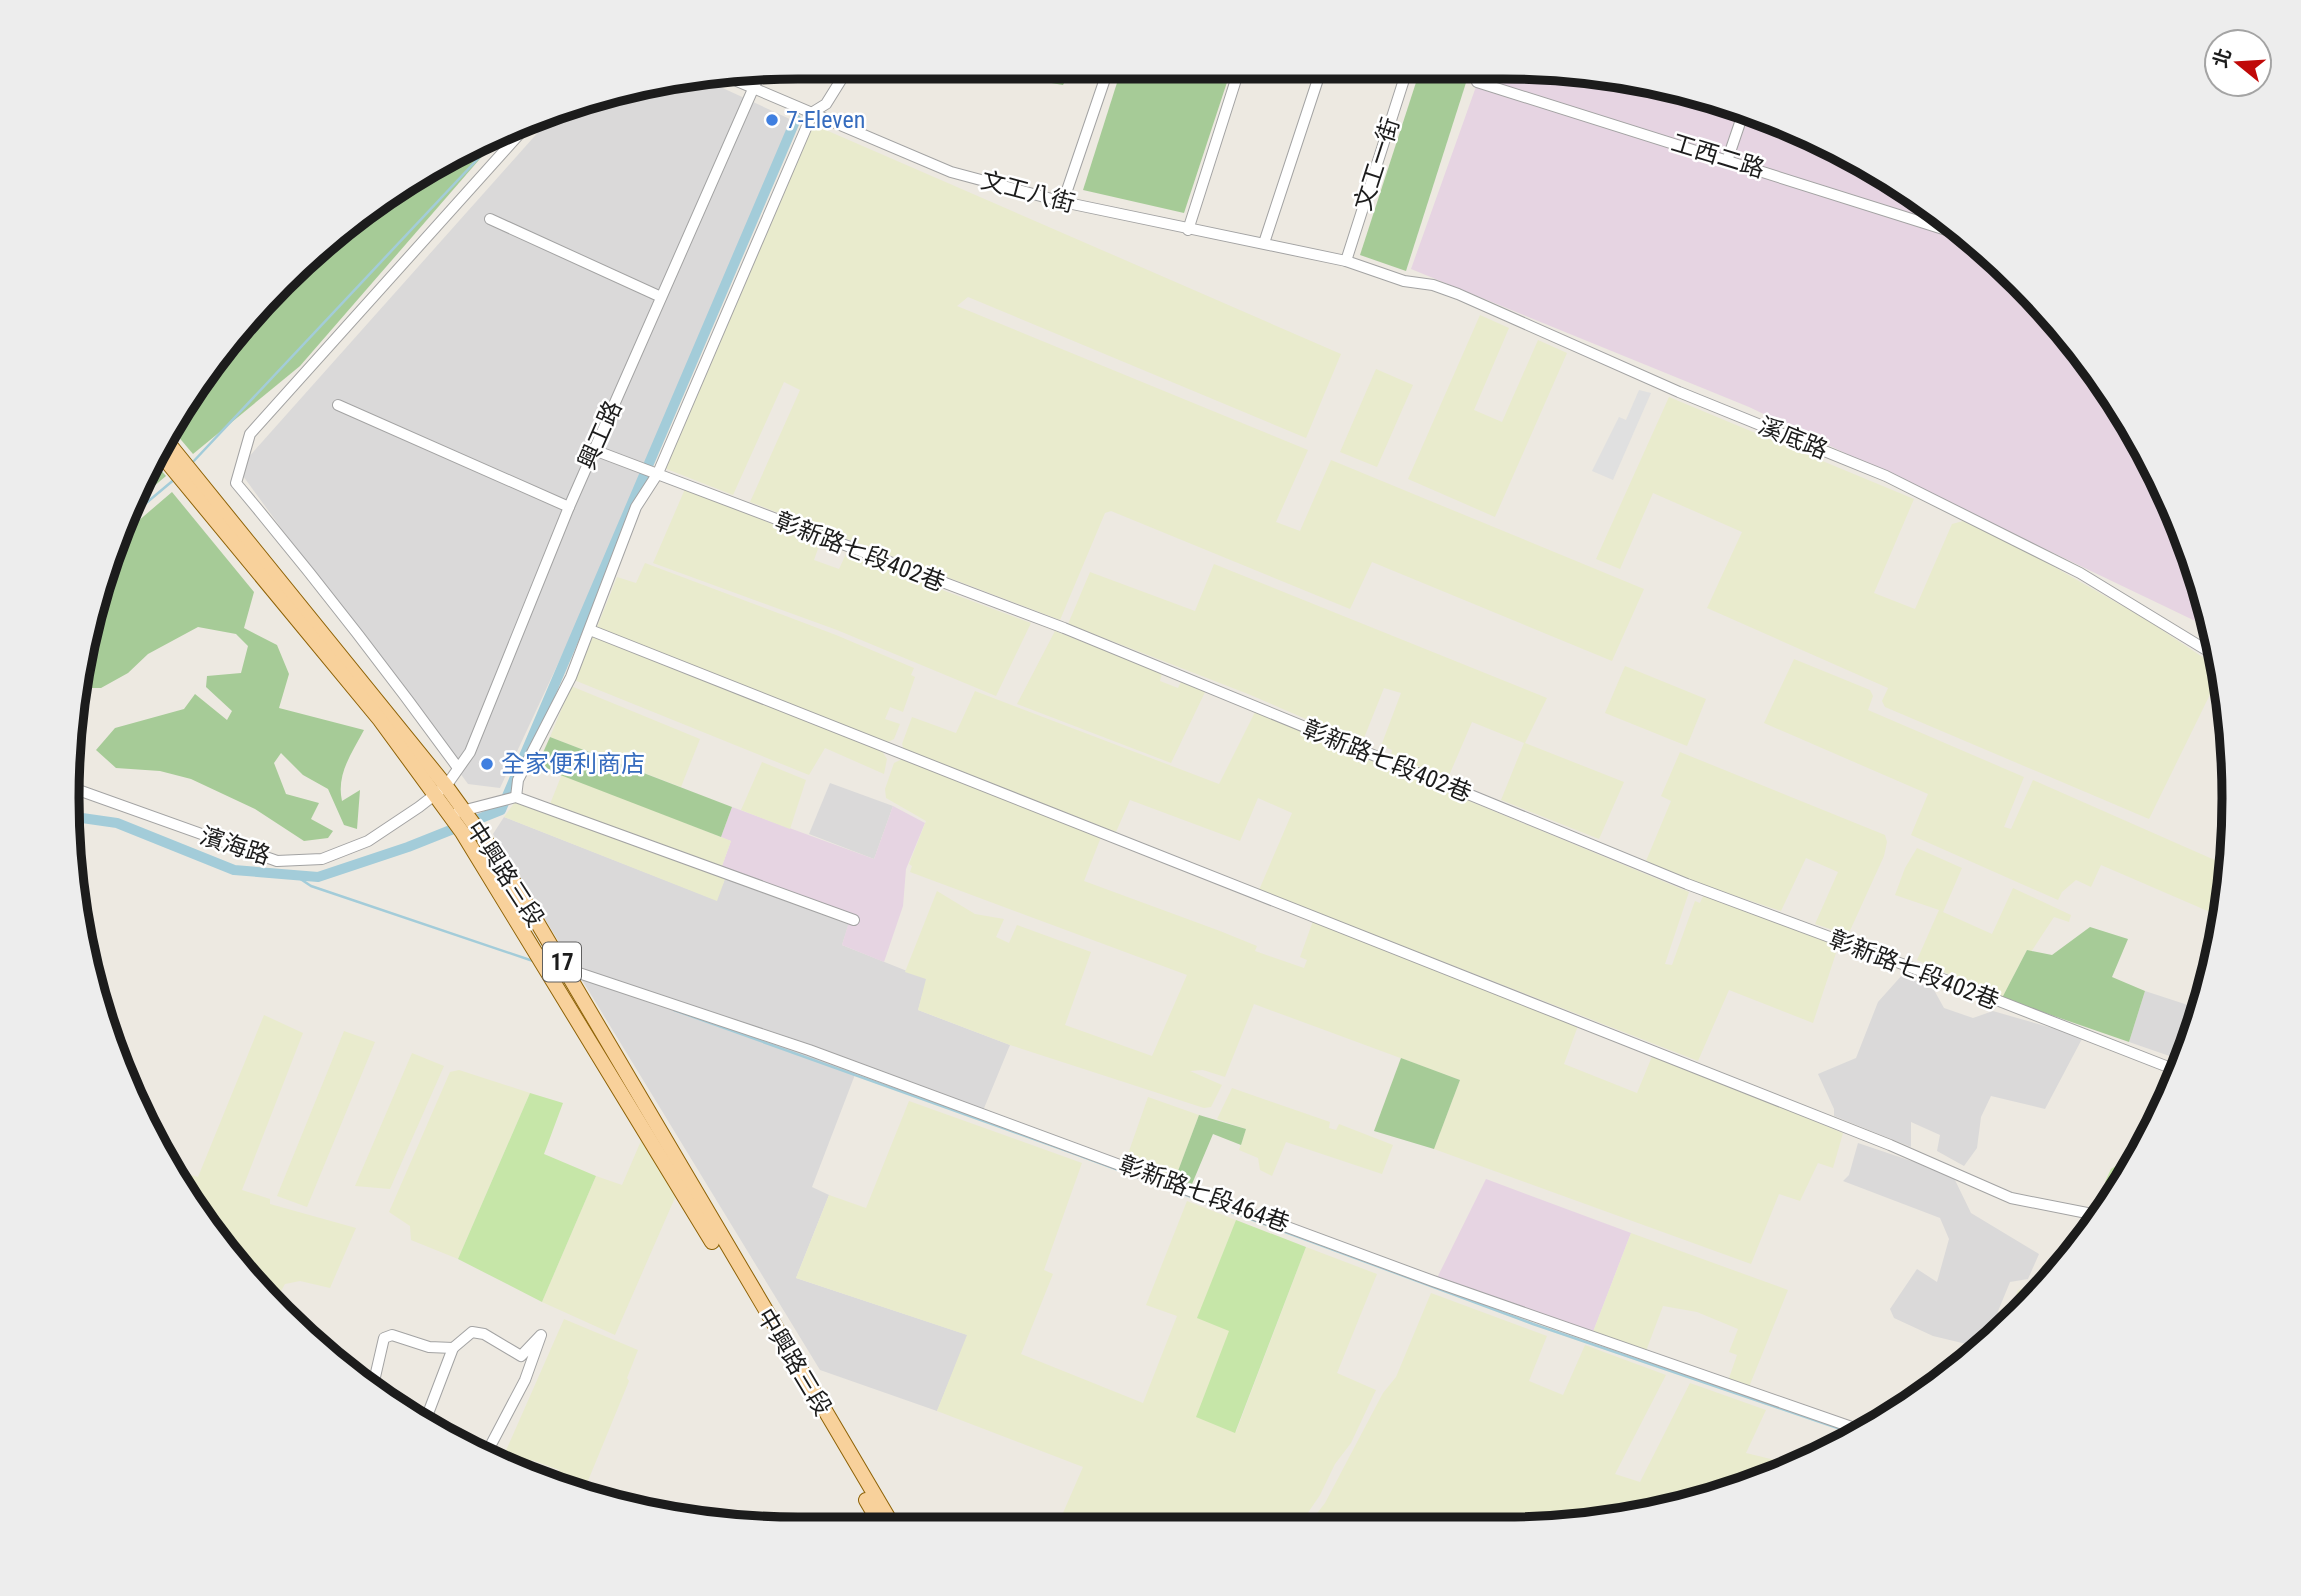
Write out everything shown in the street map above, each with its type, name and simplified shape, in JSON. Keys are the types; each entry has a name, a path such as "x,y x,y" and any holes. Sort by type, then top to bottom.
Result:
{"main road":[{"name":"中興路三段","path":"170,447 440,790"},
{"name":"中興路三段","path":"164,459 380,720 440,790 463,810 504,866 786,1350 887,1517"},
{"name":"中興路三段","path":"463,810 543,961 875,1517"}],"street":[{"path":"513,797 518,780 570,677 636,507 658,473 813,112 826,104 841,79"},
{"path":"1063,202 1105,79"},
{"path":"1188,230 1236,79"},
{"path":"1264,243 1318,79"},
{"name":"文工一街","path":"1346,261 1404,79"},
{"name":"興工路","path":"440,790 470,752 569,507 756,80"},
{"name":"文工八街","path":"737,81 951,172 1063,202 1346,261"},
{"name":"工西二路","path":"1477,82 1943,229"},
{"path":"1728,159 1741,120"},
{"path":"458,768 344,613 236,483 250,434 520,134"},
{"path":"490,219 661,297"},
{"name":"溪底路","path":"1346,261 1404,281 1433,285 1458,294 1679,392 1886,477 2080,573 2206,650"},
{"path":"338,405 569,507"},
{"name":"彰新路七段402巷","path":"594,450 1064,628 1687,884 1948,981 2170,1068"},
{"path":"590,630 1890,1145 2011,1198 2089,1214"},
{"name":"濱海路","path":"79,790 277,861 322,859 368,841 440,790"},
{"path":"463,810 513,797 854,920"},
{"name":"彰新路七段464巷","path":"543,961 835,1059 1433,1281 1852,1427"},
{"path":"428,1415 453,1349 472,1332 484,1334 521,1356 541,1335 525,1380 490,1447"},
{"path":"374,1379 384,1338 392,1335 429,1347 453,1349"}],"shaded area":[{"path":"1479,79 1550,80 1643,93 1689,103 1778,133 1863,175 1941,227 2012,289 2044,324 2101,398 2148,480 2168,523 2200,623 1749,407 1411,269"},
{"path":"714,84 792,120 590,595 500,788 468,784 238,469 544,125 612,103"},
{"path":"1639,390 1651,393 1613,480 1592,471 1619,417 1626,420"},
{"path":"830,783 893,806 874,859 809,834"},
{"path":"893,806 925,823 906,869 903,906 884,962 842,945 851,915 722,866 731,841 721,837 732,807 874,859"},
{"path":"504,817 716,900 725,879 850,920 842,945 927,979 918,1010 1010,1045 980,1118 856,1072 812,1187 829,1195 796,1278 968,1335 937,1411 820,1370 493,834"},
{"path":"1903,974 1934,990 1944,1008 1973,1018 1993,1011 2083,1037 2045,1109 1991,1096 1981,1117 1977,1148 1964,1166 1937,1151 1940,1135 1911,1122 1911,1147 1834,1116 1834,1109 1818,1074 1856,1058 1878,1002"},
{"path":"2145,991 2191,1006 2174,1057 2129,1042"},
{"path":"1858,1143 1938,1170 1954,1178 1971,1213 2039,1254 2028,1279 2010,1282 1992,1325 1970,1345 1933,1336 1894,1318 1890,1309 1917,1269 1937,1282 1949,1239 1940,1218 1843,1181 1849,1175"},
{"path":"1486,1179 1631,1233 1593,1332 1437,1278"}],"green space":[{"path":"1027,79 1066,79 1063,85"},
{"path":"1118,79 1228,79 1184,213 1083,190"},
{"path":"1417,79 1467,79 1406,271 1360,255"},
{"path":"812,124 1341,354 1306,438 968,297 957,306 1308,450 1276,522 1300,531 1331,460 1644,589 1612,661 1372,562 1350,609 1111,511 1105,513 1060,620 750,502 800,390 784,382 733,495 664,468"},
{"path":"488,149 300,366 193,454 177,435 227,360 289,289 360,227 398,200 438,175"},
{"path":"1480,315 1509,328 1474,410 1502,422 1538,340 1567,353 1495,517 1408,479"},
{"path":"1376,369 1413,385 1377,467 1340,452"},
{"path":"1669,397 1914,499 1874,593 1915,609 1952,524 1963,521 2037,557 2147,620 2209,661 2213,688 2149,819 1885,707 1882,701 1888,688 1707,608 1742,532 1653,493 1620,569 1596,559"},
{"path":"159,468 166,476 148,492"},
{"path":"685,489 820,543 814,560 839,569 846,554 1031,623 996,696 837,630 653,563"},
{"path":"172,492 254,592 244,628 277,645 289,674 279,708 364,730 346,764 341,782 342,801 360,790 357,829 344,825 328,789 303,775 281,753 274,763 286,794 319,803 311,819 333,831 328,838 304,841 255,809 191,779 160,771 116,768 96,750 115,728 184,709 195,694 227,720 232,711 206,687 207,676 241,673 248,646 236,634 198,627 148,654 128,673 101,688 88,688 103,612 132,527"},
{"path":"645,563 836,635 914,668 911,675 915,677 903,712 890,707 885,719 900,724 894,739 886,743 597,627 617,577 636,583"},
{"path":"1214,564 1547,698 1525,743 1624,782 1599,839 1501,800 1524,743 1472,722 1448,778 1391,756 1392,750 1381,746 1401,693 1384,688 1362,743 1248,694 1068,624 1090,572 1195,611"},
{"path":"1055,631 1162,673 1160,681 1178,688 1182,680 1206,690 1171,763 1017,704"},
{"path":"592,636 882,751 887,759 884,774 825,748 809,775 574,680"},
{"path":"1794,659 1870,690 1873,696 1868,710 2024,777 2004,827 2011,829 2033,780 2219,862 2215,897 2210,912 2101,865 2091,887 2076,880 2062,892 2058,900 1911,835 1928,794 1764,723"},
{"path":"1625,666 1706,699 1687,746 1605,713"},
{"path":"571,686 700,739 681,787 550,737"},
{"path":"975,691 1219,784 1255,712 1689,892 1665,964 1672,965 1695,901 1700,903 1703,896 1839,944 1813,1023 1729,990 1698,1061 1259,890 1292,813 1258,798 1240,841 1130,800 1116,832 904,750 902,744 912,717 956,733"},
{"path":"550,737 732,807 721,837 537,766"},
{"path":"1680,752 1885,835 1887,842 1884,856 1848,935 1815,924 1838,872 1806,858 1781,911 1697,883 1646,861 1671,801 1661,796"},
{"path":"902,759 1101,837 1084,881 1220,931 1257,946 1255,951 1304,968 1307,960 1300,957 1313,921 1579,1023 1564,1064 1637,1093 1653,1054 1843,1133 1833,1168 1818,1163 1800,1201 1779,1194 1751,1264 1434,1149 1460,1080 1254,1004 1225,1077 1203,1070 1190,1071 1222,1085 1211,1107 1204,1108 1010,1045 918,1010 926,979 905,972 937,891 975,914 1004,919 996,937 1009,943 1017,925 1091,952 1065,1025 1152,1056 1187,975 910,872 912,866 909,864 926,821 886,798 885,789 894,763"},
{"path":"762,762 806,780 790,829 741,810"},
{"path":"562,774 731,841 722,866 550,804"},
{"path":"515,802 725,879 717,901 504,817"},
{"path":"1917,848 1962,868 1943,912 1992,934 2013,888 2071,915 2069,922 2054,917 2031,952 2027,950 2002,998 1917,960 1939,910 1895,895 1905,868"},
{"path":"2090,927 2128,939 2112,977 2145,991 2129,1042 2002,998 2027,950 2052,955"},
{"path":"264,1015 303,1033 242,1190 270,1199 270,1204 356,1228 330,1288 300,1281 285,1284 279,1296 227,1236 185,1173 198,1177"},
{"path":"344,1031 375,1042 307,1207 277,1196"},
{"path":"412,1053 444,1066 390,1189 355,1186"},
{"path":"1401,1058 1460,1080 1434,1149 1374,1131"},
{"path":"459,1070 530,1093 458,1259 411,1240 410,1226 389,1212 450,1072"},
{"path":"1232,1088 1330,1122 1329,1128 1336,1130 1339,1124 1393,1145 1382,1174 1286,1142 1272,1176 1260,1170 1258,1158 1239,1150 1246,1129 1217,1119"},
{"path":"530,1093 563,1103 544,1154 596,1176 542,1302 458,1259"},
{"path":"1148,1097 1199,1115 1175,1179 1132,1164 1134,1156 1128,1154"},
{"path":"909,1101 1082,1163 1044,1270 1053,1274 1021,1354 1143,1403 1177,1316 1146,1305 1187,1201 1236,1220 1198,1317 1229,1330 1236,1432 1306,1247 1377,1274 1337,1373 1376,1390 1351,1443 1335,1464 1320,1495 1305,1517 1061,1517 1083,1467 937,1411 967,1335 796,1278 829,1195 866,1208"},
{"path":"1199,1115 1246,1129 1241,1145 1213,1134 1192,1184 1175,1179"},
{"path":"644,1134 677,1193 615,1335 542,1302 596,1176 622,1185"},
{"path":"2121,1165 2108,1186 2105,1182 2111,1169"},
{"path":"1236,1220 1306,1247 1235,1433 1196,1417 1229,1331 1197,1318"},
{"path":"1631,1233 1788,1290 1749,1387 1728,1381 1737,1355 1729,1352 1738,1329 1697,1312 1663,1306 1646,1351 1593,1332"},
{"path":"2018,1290 2027,1291 2011,1308"},
{"path":"1431,1293 1547,1336 1529,1381 1563,1395 1585,1345 1666,1375 1615,1474 1640,1482 1690,1383 1766,1410 1746,1453 1781,1462 1689,1493 1597,1511 1503,1517 1314,1517 1325,1503 1383,1393 1396,1377"},
{"path":"564,1319 638,1350 627,1378 629,1381 586,1485 557,1475 559,1470 532,1460 530,1465 504,1454"}],"waterway":[{"path":"79,818 117,823 234,870 318,877 408,847 501,810 796,119"},
{"path":"191,464 486,150"},
{"path":"140,508 176,478"},
{"path":"296,876 311,886 536,962"},
{"path":"674,1010 1070,1152 1533,1324 1845,1431"}],"place":[{"name":"7-Eleven","path":"772,120"},
{"name":"全家便利商店","path":"487,764"}]}
